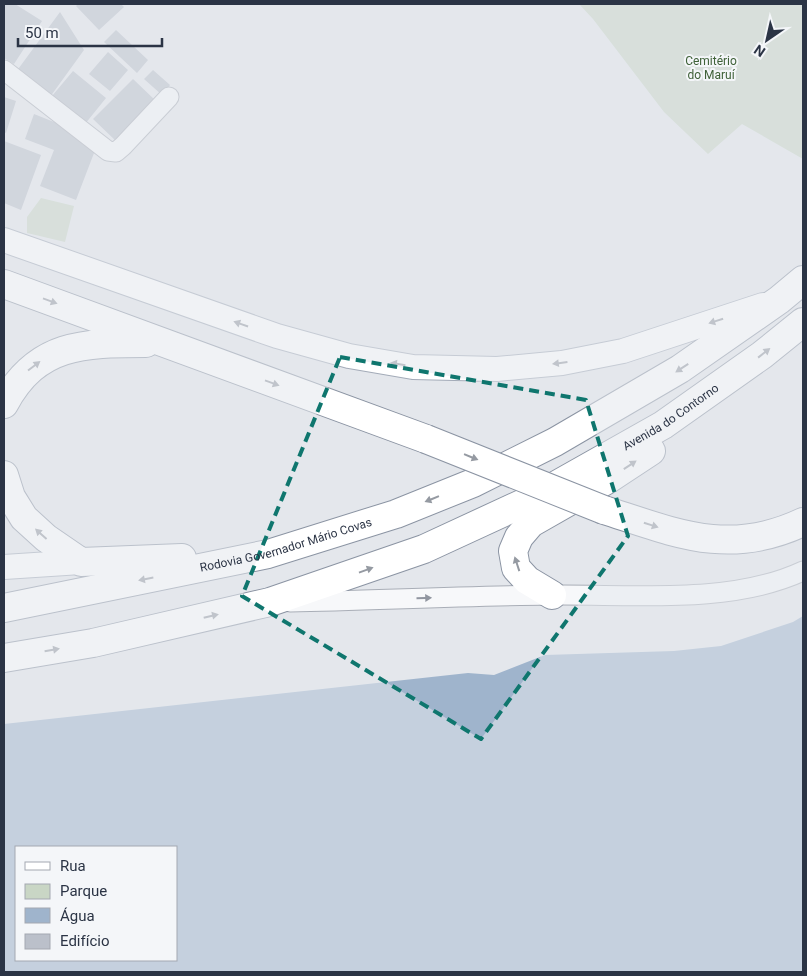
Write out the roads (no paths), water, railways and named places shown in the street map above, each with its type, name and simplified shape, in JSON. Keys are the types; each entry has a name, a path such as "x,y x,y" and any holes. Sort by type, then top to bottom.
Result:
{"highway":[{"path":"779,300 803,280"},
{"path":"4,284 160,343 426,439 604,510 673,532 711,541 743,539 788,529 803,522"},
{"name":"Rodovia Governador Mário Covas","path":"4,608 268,554 413,507 472,483 555,442 680,369 779,300"},
{"name":"Avenida do Contorno","path":"270,602 424,549 530,500 663,425 803,322"},
{"path":"4,404 12,388 28,370 43,358 67,349 110,343 160,343"},
{"path":"552,595 527,580 516,568 513,550 519,537 531,523 610,478 672,437 698,413 718,386"},
{"path":"4,476 12,497 24,518 46,538 81,562 268,554"},
{"path":"4,658 93,643 270,602"}],"main road":[{"path":"4,240 277,336 349,356 413,367 497,369 562,363 623,351 779,300"},
{"path":"4,567 81,562"}],"street":[{"path":"4,70 108,151 116,152 123,146 169,97"},
{"path":"270,602 728,593 784,580 803,571"}],"water":[{"path":"803,616 803,972 4,972 4,724 468,673 494,675 545,655 674,651 721,646 793,622"}],"park label":[{"name":"Cemitério do Maruí","path":"711,68"}]}
